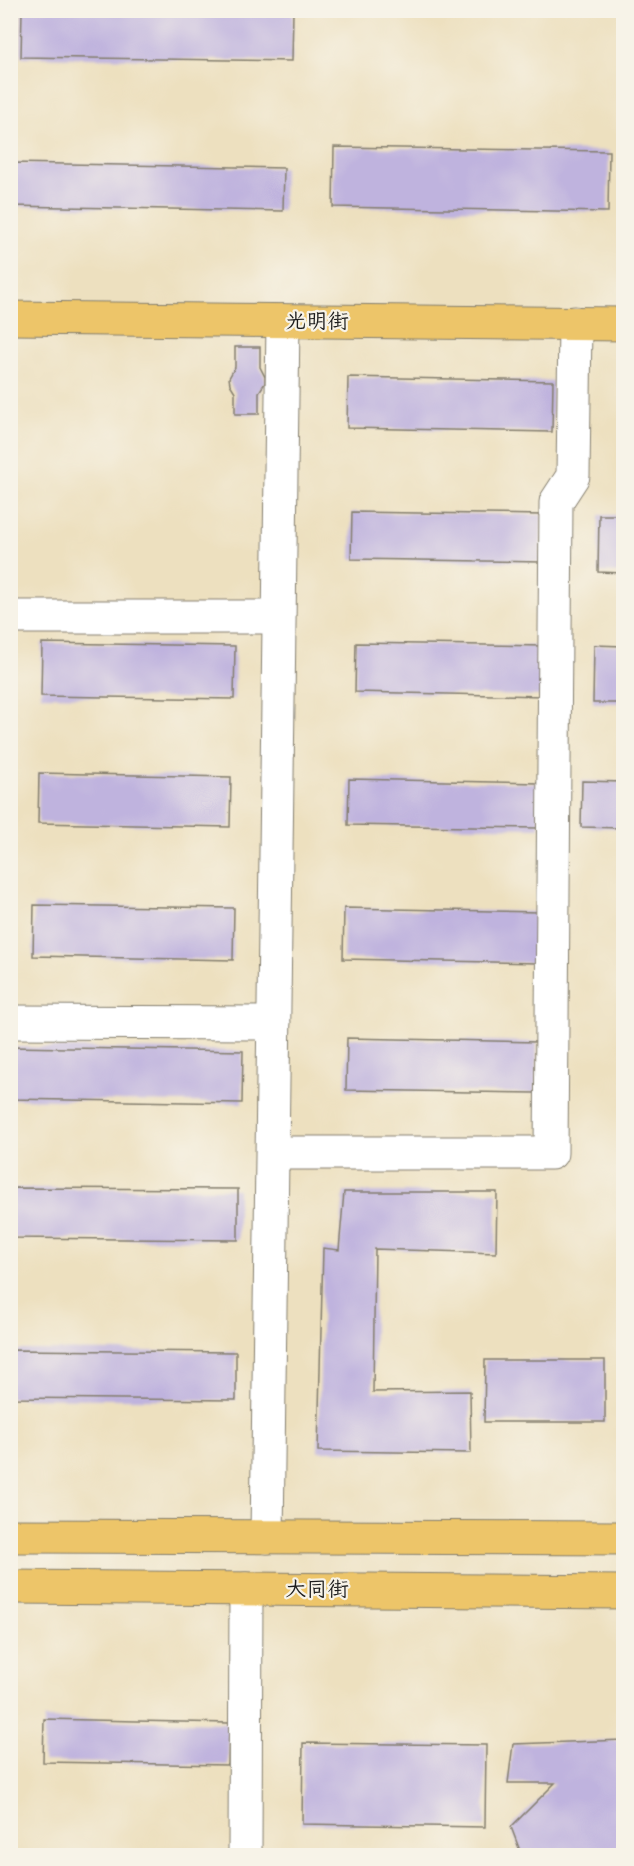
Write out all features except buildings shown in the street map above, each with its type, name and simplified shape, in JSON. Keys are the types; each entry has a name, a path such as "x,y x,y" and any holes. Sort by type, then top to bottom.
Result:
{"main road":[{"name":"光明街","path":"10,318 624,324"},
{"path":"10,1536 624,1538"},
{"name":"大同街","path":"10,1587 624,1592"}],"street":[{"path":"267,1537 283,321"},
{"path":"272,1153 551,1153 556,502 573,476 575,323"},
{"path":"10,617 279,617"},
{"path":"10,1022 274,1023"},
{"path":"245,1856 246,1589"}]}
